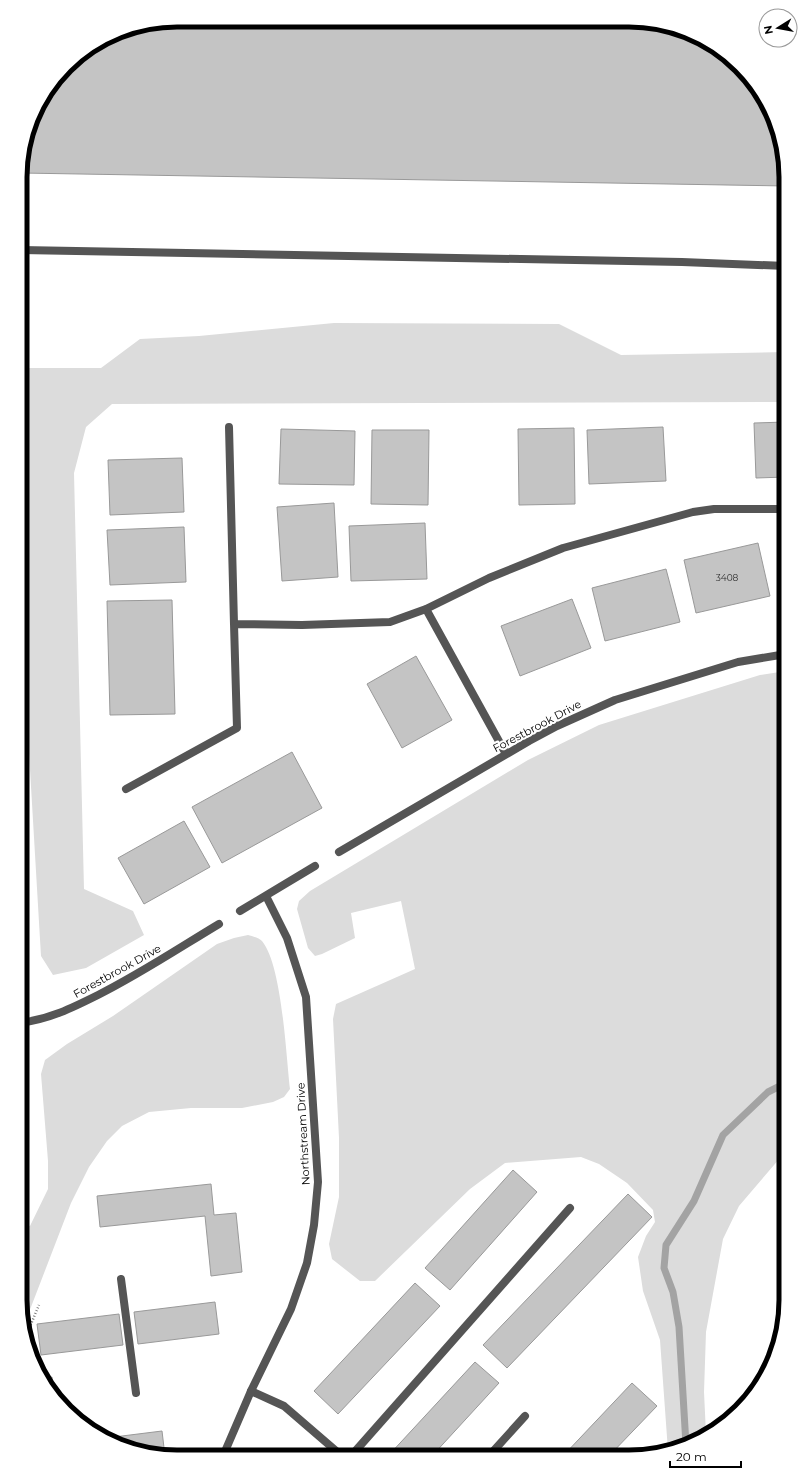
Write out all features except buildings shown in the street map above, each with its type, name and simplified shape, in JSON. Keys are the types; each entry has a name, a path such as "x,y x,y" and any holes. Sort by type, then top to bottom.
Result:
{"street":[{"path":"27,250 674,262 779,266"},
{"path":"126,789 237,728 229,427"},
{"path":"234,624 390,622 426,609 489,578 563,548 693,512 714,510 779,509"},
{"path":"426,609 506,754"},
{"name":"Forestbrook Drive","path":"339,852 506,754 557,726 615,700 738,662 779,655"},
{"path":"240,912 315,866"},
{"name":"Northstream Drive","path":"226,1450 251,1391 291,1309 307,1263 314,1225 318,1182 306,997 287,938 266,896"},
{"name":"Forestbrook Drive","path":"27,1022 38,1021 64,1012 98,996 124,982 219,924"},
{"path":"356,1450 570,1208"},
{"path":"121,1279 136,1393"},
{"path":"251,1391 284,1406 335,1450"},
{"path":"494,1450 525,1416"}],"path":[{"path":"30,1327 39,1305"}],"shaded area":[{"path":"334,323 559,324 621,355 779,352 779,402 112,404 86,427 74,473 84,889 133,911 144,935 86,968 53,975 41,956 27,719 27,368 101,368 140,339 199,336"},
{"path":"779,672 779,1159 739,1206 723,1239 706,1332 704,1392 706,1429 686,1439 668,1445 660,1340 643,1291 638,1257 646,1236 655,1222 653,1210 627,1183 599,1164 581,1157 505,1163 470,1189 375,1281 360,1281 332,1259 329,1244 339,1197 339,1138 333,1019 336,1004 415,969 401,901 351,913 355,938 315,956 308,948 297,909 299,901 310,891 528,760 599,725 760,675"},
{"path":"248,935 257,938 262,941 269,953 279,989 290,1089 284,1097 273,1102 242,1108 191,1108 149,1112 122,1126 107,1141 89,1167 71,1203 28,1314 27,1225 30,1226 48,1189 48,1161 41,1074 45,1060 67,1044 113,1016 217,944"}],"waterway":[{"path":"686,1439 679,1327 673,1292 664,1268 666,1245 694,1201 723,1135 768,1092 779,1086"}]}
